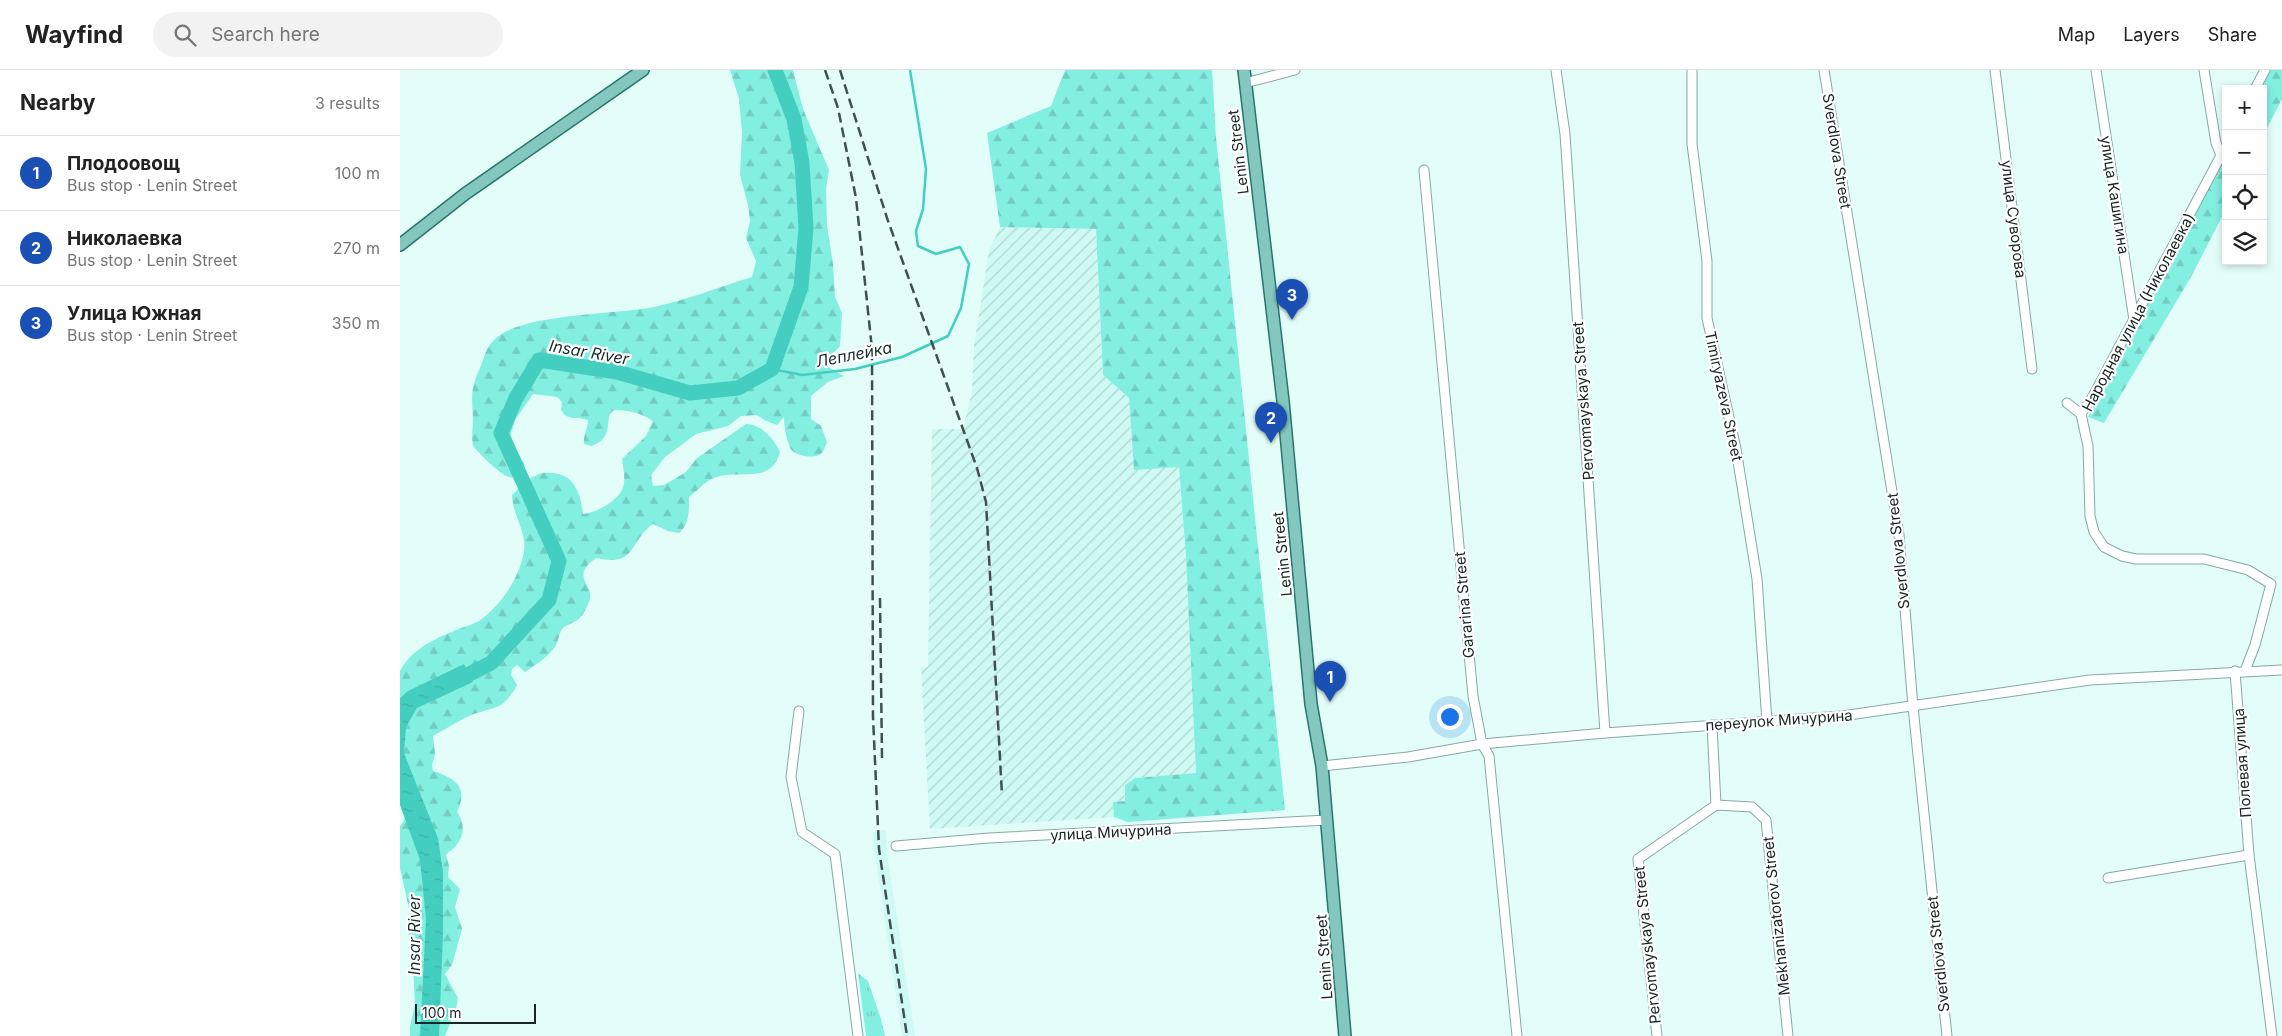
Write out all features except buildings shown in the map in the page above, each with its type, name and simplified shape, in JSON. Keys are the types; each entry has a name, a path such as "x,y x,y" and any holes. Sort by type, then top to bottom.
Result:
{"main road":[{"path":"400,245 516,157 643,70"},
{"name":"Lenin Street","path":"1244,70 1283,401 1311,704 1322,766 1345,1036"}],"street":[{"path":"1246,83 1295,70"},
{"name":"Pervomayskaya Street","path":"1556,70 1566,134 1605,733"},
{"name":"Timiryazeva Street","path":"1692,70 1692,144 1707,261 1708,318 1736,449 1757,579 1767,722"},
{"name":"Sverdlova Street","path":"1824,70 1898,535 1946,1036"},
{"name":"улица Суворова","path":"1995,70 2032,369"},
{"name":"улица Кашигина","path":"2096,70 2134,320"},
{"path":"2204,70 2216,143 2221,155"},
{"path":"2258,85 2265,70"},
{"name":"Народная улица (Николаевка)","path":"2221,155 2134,320 2081,414 2088,446 2090,516 2094,532 2104,547 2122,556 2136,559 2204,559 2248,570 2271,584 2255,645 2240,671"},
{"name":"Gararina Street","path":"1424,170 1473,696 1482,744 1489,756 1517,1036"},
{"path":"2067,403 2081,414"},
{"path":"2240,671 2282,670"},
{"name":"переулок Мичурина","path":"1322,766 1408,757 1482,744 1842,716 2090,680 2240,671"},
{"name":"Полевая улица","path":"2240,671 2249,856 2272,1036"},
{"path":"799,711 791,777 802,832 835,854 858,1036"},
{"path":"1712,725 1716,805"},
{"name":"Pervomayskaya Street","path":"1658,1036 1638,859 1716,805"},
{"name":"Mekhanizatorov Street","path":"1716,805 1752,807 1766,820 1788,1036"},
{"name":"улица Мичурина","path":"896,846 976,839 1327,820"},
{"path":"2108,878 2249,856"}],"shaded area":[{"path":"1000,227 1096,229 1103,375 1129,398 1134,469 1179,467 1186,557 1196,773 1135,778 1124,785 1125,801 1114,802 1114,817 930,829 921,668 928,667 932,429 963,429 972,392 974,346 989,251"},
{"path":"886,830 887,853 915,1036 902,1036 875,854 873,832"}],"green space":[{"path":"730,70 793,70 803,109 829,170 826,189 827,225 833,264 835,297 842,313 840,346 823,364 844,376 828,382 811,396 811,419 821,426 827,442 822,453 819,455 810,457 800,455 790,448 784,417 777,425 757,415 741,416 728,426 696,434 665,457 651,475 653,486 664,485 686,472 697,458 746,424 762,429 780,452 776,462 769,469 761,473 723,475 711,479 704,484 689,497 687,521 679,533 668,531 653,524 645,531 626,556 609,560 596,558 588,564 583,575 590,593 587,606 579,619 562,629 552,651 525,672 517,665 512,669 511,675 517,685 501,705 467,717 433,736 435,754 432,765 433,771 453,780 458,785 461,796 457,812 463,825 461,838 446,855 449,866 448,877 460,889 455,907 462,929 452,965 445,974 458,998 456,1009 445,1036 410,1036 410,1026 415,1005 413,964 409,947 410,913 400,868 400,826 404,821 406,805 400,798 400,671 405,663 426,644 473,624 487,615 502,599 514,581 522,561 524,544 512,495 534,476 543,473 553,473 567,478 576,487 581,500 583,514 602,508 614,500 622,490 624,478 622,459 646,436 653,421 634,412 614,410 609,415 604,438 592,446 584,444 588,420 573,418 564,414 561,410 562,402 557,397 533,394 515,420 508,443 524,463 524,471 516,477 509,477 495,468 473,446 473,388 489,346 508,330 526,324 570,316 654,307 752,277 756,261 746,238 750,221 740,175 742,132 739,99"},
{"path":"1065,70 1212,70 1216,137 1285,810 1128,822 1114,817 1113,802 1125,801 1125,785 1135,778 1196,773 1186,557 1179,467 1134,470 1129,398 1103,375 1096,229 1000,227 987,133 1051,106"},
{"path":"2269,70 2282,70 2282,99 2267,128 2267,85 2262,85"},
{"path":"2222,161 2222,217 2191,277 2104,423 2088,417"},
{"path":"858,973 868,981 885,1036 866,1036"}],"water":[{"path":"464,664 473,682 417,708 406,727 404,753 438,838 443,872 443,934 439,1036 420,1036 426,919 420,860 400,805 400,698 408,691"}],"waterway":[{"name":"Insar River","path":"450,684 491,663 549,600 559,561 501,433 516,398 539,360 617,372 690,393 738,388 772,369 801,287 806,228 802,163 794,119 775,70"},
{"name":"Леплейка","path":"772,369 802,375 855,369 902,357 948,336 961,308 969,264 960,247 936,254 918,246 916,231 923,209 926,169 910,70"}],"railway":[{"path":"825,70 838,108 856,198 872,349 873,717 879,849 907,1036"},
{"path":"840,70 887,218 977,468 986,502 1002,795"},
{"path":"880,598 882,758"}],"place":[{"name":"Улица Южная","path":"1292,320"},
{"name":"Николаевка","path":"1271,443"},
{"name":"Плодоовощ","path":"1330,702"}]}
